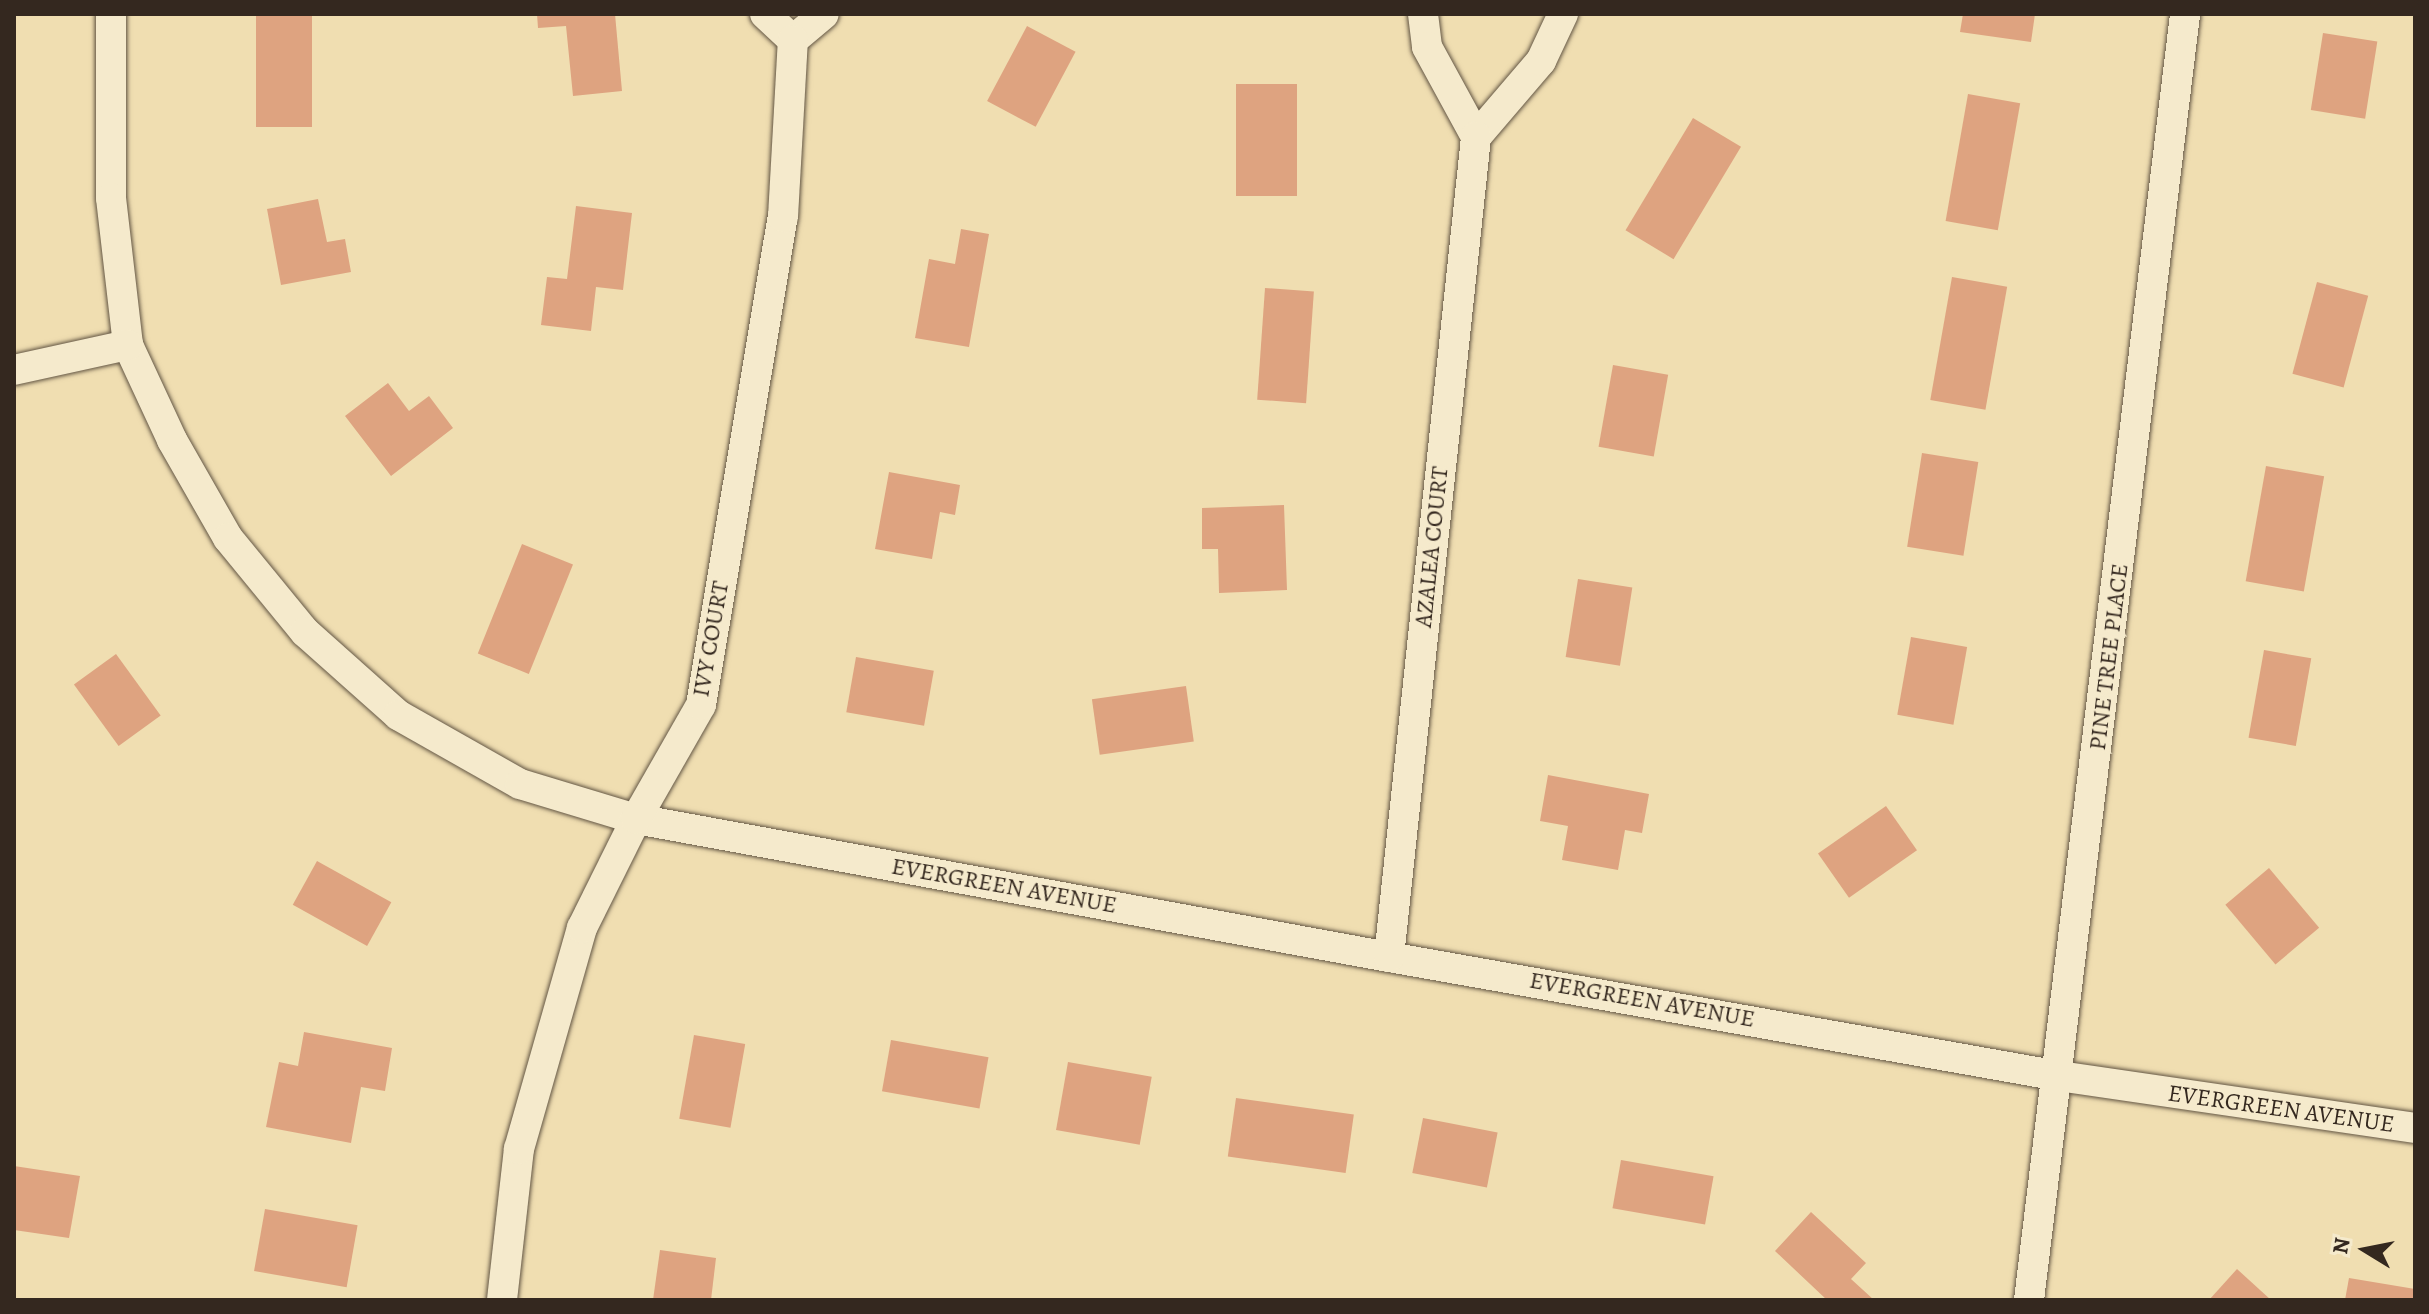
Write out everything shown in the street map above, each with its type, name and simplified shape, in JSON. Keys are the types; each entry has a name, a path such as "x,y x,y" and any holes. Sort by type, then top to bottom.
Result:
{"street":[{"name":"EVERGREEN AVENUE","path":"111,14 111,198 128,345 172,440 228,538 305,632 398,715 507,777 636,819 2059,1076 2415,1128"},
{"path":"765,14 793,40 824,14"},
{"path":"1423,14 1427,47 1476,137 1541,61 1563,14"},
{"name":"PINE TREE PLACE","path":"2029,1300 2059,1076 2185,14"},
{"name":"IVY COURT","path":"502,1300 519,1149 582,928 636,819 701,705 783,217 793,40"},
{"name":"AZALEA COURT","path":"1389,957 1476,137"},
{"path":"14,370 128,345"}],"building":[{"path":"256,14 312,14 312,127 256,127"},
{"path":"537,14 615,14 622,91 573,96 566,26 538,28"},
{"path":"1963,14 2035,14 2031,42 1960,32"},
{"path":"1027,26 1076,52 1036,127 987,101"},
{"path":"2323,33 2377,42 2365,119 2311,110"},
{"path":"1236,84 1297,84 1297,196 1236,196"},
{"path":"1968,94 2020,103 1998,230 1946,221"},
{"path":"1693,118 1741,147 1674,259 1626,230"},
{"path":"318,199 327,242 345,239 351,272 281,285 267,209"},
{"path":"576,206 632,213 623,290 596,287 591,331 541,325 547,277 567,279"},
{"path":"961,229 989,234 969,347 915,338 929,259 955,264"},
{"path":"1952,277 2007,287 1985,410 1930,400"},
{"path":"2317,282 2368,296 2344,387 2292,374"},
{"path":"1265,288 1314,291 1306,403 1257,400"},
{"path":"1613,365 1668,375 1654,456 1599,447"},
{"path":"388,383 409,411 429,396 453,428 391,476 345,416"},
{"path":"1922,453 1978,462 1963,556 1907,547"},
{"path":"2266,466 2324,476 2304,591 2246,581"},
{"path":"889,472 960,485 955,515 940,512 932,559 875,549"},
{"path":"1284,505 1287,590 1219,593 1218,549 1202,549 1202,508"},
{"path":"522,544 573,565 529,674 478,653"},
{"path":"1578,579 1632,588 1620,666 1566,657"},
{"path":"1911,637 1967,647 1953,725 1897,715"},
{"path":"2264,650 2311,658 2296,746 2249,738"},
{"path":"116,654 161,715 119,746 74,685"},
{"path":"856,657 934,671 924,726 846,712"},
{"path":"1186,686 1194,741 1100,755 1092,699"},
{"path":"1548,775 1649,794 1642,833 1625,830 1618,870 1562,860 1568,826 1540,821"},
{"path":"1886,806 1917,850 1849,898 1818,854"},
{"path":"317,861 391,902 367,946 293,905"},
{"path":"2269,868 2319,928 2275,964 2225,905"},
{"path":"304,1032 392,1048 385,1091 361,1087 351,1143 266,1127 279,1062 298,1066"},
{"path":"694,1035 745,1044 730,1128 679,1119"},
{"path":"891,1040 988,1057 979,1108 882,1091"},
{"path":"1068,1062 1152,1077 1140,1145 1056,1130"},
{"path":"1236,1098 1354,1115 1346,1173 1228,1156"},
{"path":"1423,1118 1498,1133 1487,1187 1412,1173"},
{"path":"1621,1160 1714,1176 1705,1225 1612,1208"},
{"path":"14,1166 80,1176 69,1238 14,1230"},
{"path":"265,1209 358,1225 347,1287 254,1271"},
{"path":"1811,1212 1866,1263 1851,1279 1874,1300 1827,1300 1775,1251"},
{"path":"660,1250 716,1258 711,1300 653,1300"},
{"path":"2237,1269 2271,1300 2209,1300"},
{"path":"2349,1278 2415,1289 2415,1300 2345,1300"}]}
